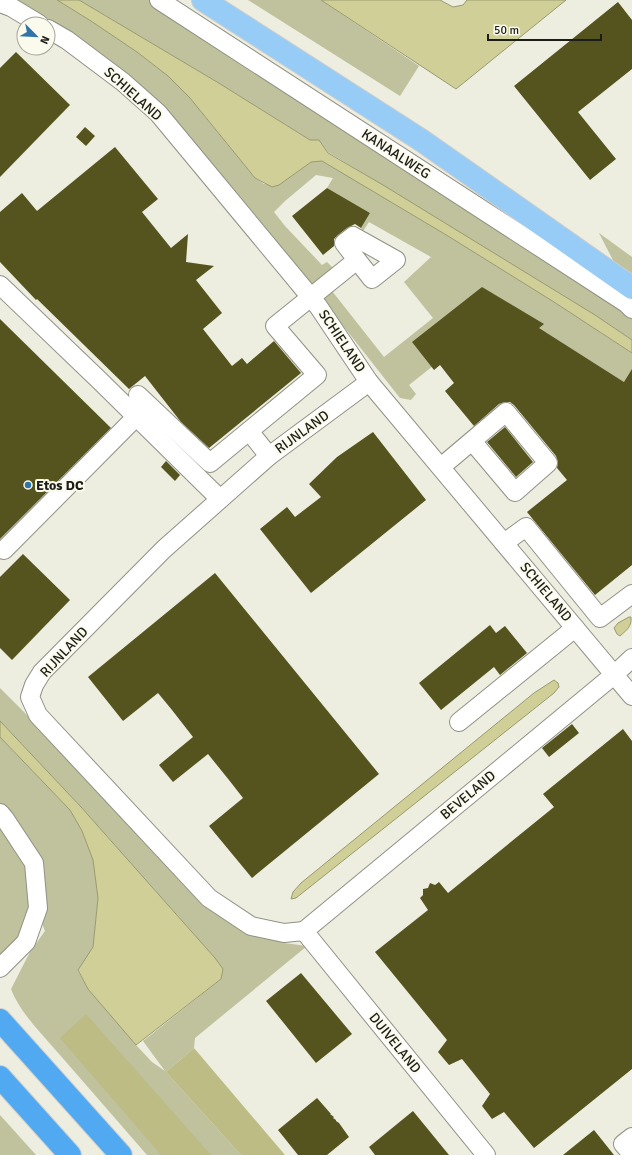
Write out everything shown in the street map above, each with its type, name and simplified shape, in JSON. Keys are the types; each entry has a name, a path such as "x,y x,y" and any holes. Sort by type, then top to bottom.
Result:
{"highway":[{"path":"0,1020 121,1155"},
{"path":"0,1077 70,1155"}],"main road":[{"name":"KANAALWEG","path":"203,0 421,140 632,288"}],"street":[{"name":"KANAALWEG","path":"159,0 613,294 632,309"},
{"path":"0,3 25,16"},
{"name":"SCHIELAND","path":"56,34 123,82 158,113 318,306 369,382 632,696"},
{"path":"138,395 210,463 317,374 275,326 357,260"},
{"path":"0,285 220,499"},
{"name":"RIJNLAND","path":"304,931 284,933 251,926 209,898 38,715 30,697 34,685 42,672 164,549 269,456 369,382"},
{"path":"4,550 136,416"},
{"path":"249,431 269,456"},
{"path":"441,467 472,441"},
{"path":"504,543 526,527 600,618 632,594"},
{"path":"459,722 576,628"},
{"name":"BEVELAND","path":"304,931 615,674 632,658"},
{"path":"0,814 5,818 34,863 38,908 26,942 0,968"},
{"name":"DUIVELAND","path":"304,931 486,1155"},
{"path":"632,1137 623,1144 632,1154"}],"green space":[{"path":"6,0 57,0 137,52 168,76 190,98 255,178 264,184 279,185 311,162 322,161 448,236 632,353 632,387 545,332 502,367 462,343 409,385 416,394 411,400 400,398 322,299 332,291 384,357 433,318 404,282 431,257 369,222 363,231 361,228 370,213 327,188 333,178 316,175 274,212 285,226 322,265 327,262 334,269 312,286 144,89 98,52 56,26 56,16 39,16"},
{"path":"79,0 153,0 632,316 632,340 595,315 328,152 319,140 310,140 217,82"},
{"path":"248,0 321,0 419,66 400,96"},
{"path":"599,233 632,257 632,278 617,268"},
{"path":"0,688 208,907 232,924 284,943 307,946 195,1038 194,1048 166,1072 241,1155 147,1155 32,1024 15,998 11,989 30,952 45,931 40,918 40,861 25,832 0,804 0,737 70,810 82,831 93,860 98,898 93,947 78,971 88,989 136,1045 152,1062 165,1071 143,1041 221,979 223,969 215,958 81,807 0,721"},
{"path":"0,823 25,859 31,904 18,939 0,956"},
{"path":"86,1014 211,1155 161,1155 60,1038"},
{"path":"194,1048 285,1155 241,1155 166,1072"},
{"path":"0,1115 36,1155 0,1155"}],"shaded area":[{"path":"57,0 79,0 217,82 310,140 319,140 328,153 595,315 632,340 632,353 448,236 322,161 311,162 279,185 272,187 255,178 190,98 168,76 137,52"},
{"path":"321,0 440,0 453,7 463,5 467,0 566,0 456,89"},
{"path":"631,617 630,625 620,636 614,628 618,623"},
{"path":"554,680 558,683 559,687 554,693 296,898 291,899 293,892 301,883 534,693"},
{"path":"0,721 81,807 215,958 223,969 221,979 136,1045 88,989 78,970 93,947 98,898 93,860 82,831 70,810 0,737"}],"building":[{"path":"618,2 632,20 632,69 578,112 616,159 590,180 514,86"},
{"path":"16,52 16,56 20,56 70,105 0,177 0,68"},
{"path":"85,127 95,136 86,146 76,137"},
{"path":"115,147 158,199 142,212 171,248 188,234 186,262 214,266 196,280 222,313 203,329 232,366 242,358 247,364 274,341 301,373 209,448 181,422 145,376 129,389 37,299 36,300 0,262 0,212 22,193 37,211"},
{"path":"327,188 370,213 361,228 355,224 347,228 334,239 334,246 323,255 292,216"},
{"path":"482,287 544,324 539,328 624,382 632,369 632,565 595,595 527,512 567,480 557,468 558,462 556,456 510,402 499,404 474,426 445,391 454,383 440,365 434,370 412,342"},
{"name":"Etos DC","path":"0,319 111,428 0,539"},
{"path":"505,427 533,462 516,477 487,442"},
{"path":"373,432 426,500 311,593 260,529 287,507 295,517 321,497 309,484 337,457"},
{"path":"166,461 180,475 175,481 161,467"},
{"path":"23,554 70,600 12,660 0,648 0,577"},
{"path":"215,573 379,774 252,878 209,826 243,798 208,754 173,782 159,765 193,737 172,710 158,693 123,721 88,677"},
{"path":"490,625 496,633 505,626 527,653 500,675 494,667 441,710 419,683"},
{"path":"572,724 579,733 549,757 542,748"},
{"path":"623,729 632,741 632,1069 534,1148 504,1112 492,1119 482,1106 490,1094 462,1059 449,1065 438,1052 447,1040 375,952 428,910 420,898 423,895 423,889 428,888 430,883 435,885 439,882 448,893 554,807 543,794"},
{"path":"301,973 352,1034 316,1063 266,1001"},
{"path":"317,1098 349,1137 327,1155 298,1155 278,1130"},
{"path":"413,1111 449,1155 375,1155 369,1147"},
{"path":"594,1130 614,1155 563,1155"}],"place":[{"name":"Etos DC","path":"28,485"}]}
